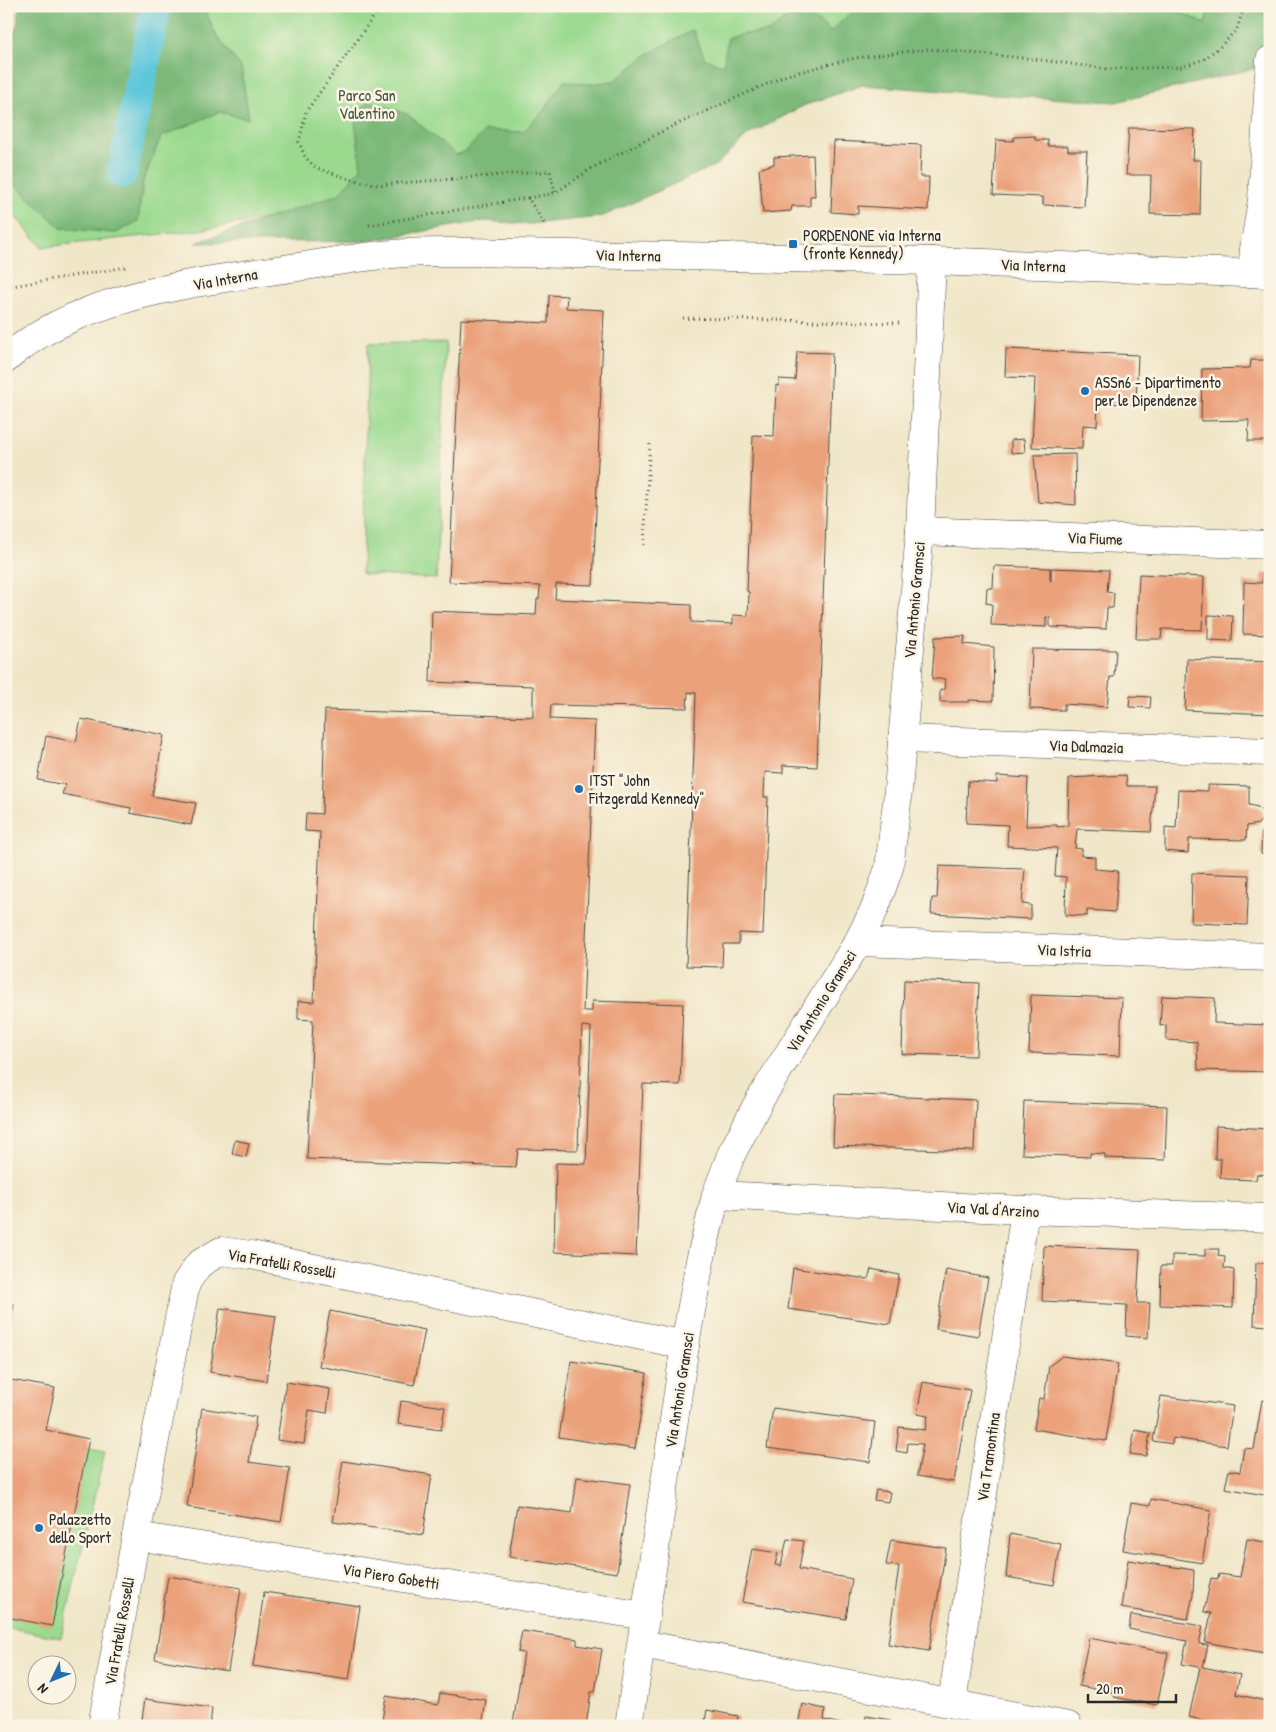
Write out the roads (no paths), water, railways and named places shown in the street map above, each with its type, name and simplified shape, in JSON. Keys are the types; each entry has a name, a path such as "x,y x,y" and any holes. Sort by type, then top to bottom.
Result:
{"street":[{"path":"1261,273 1254,249 1262,200 1270,60"},
{"name":"Via Interna","path":"6,359 33,338 68,319 127,299 202,282 394,254 469,252 932,261 1261,273"},
{"name":"Via Antonio Gramsci","path":"629,1726 685,1345 700,1261 716,1195 731,1154 759,1101 858,942 875,908 889,868 920,531 932,261"},
{"name":"Via Fiume","path":"920,531 1270,545"},
{"name":"Via Dalmazia","path":"902,739 1270,752"},
{"name":"Via Istria","path":"858,942 1270,957"},
{"name":"Via Val d'Arzino","path":"716,1195 1025,1210 1270,1218"},
{"name":"Via Tramontina","path":"952,1703 1025,1210"},
{"name":"Via Fratelli Rosselli","path":"102,1726 136,1536 186,1283 199,1264 221,1252 251,1255 685,1345"},
{"name":"Via Piero Gobetti","path":"136,1536 646,1616"},
{"path":"642,1644 1068,1726"}],"waterway":[{"path":"122,173 156,6"}],"place":[{"name":"PORDENONE via Interna (fronte Kennedy)","path":"793,244"},
{"name":"ASSn6 - Dipartimento per le Dipendenze","path":"1085,391"},
{"name":"ITST \"John Fitzgerald Kennedy\"","path":"579,789"},
{"name":"Palazzetto dello Sport","path":"39,1528"}],"park label":[{"name":"Parco San Valentino","path":"367,104"}]}
